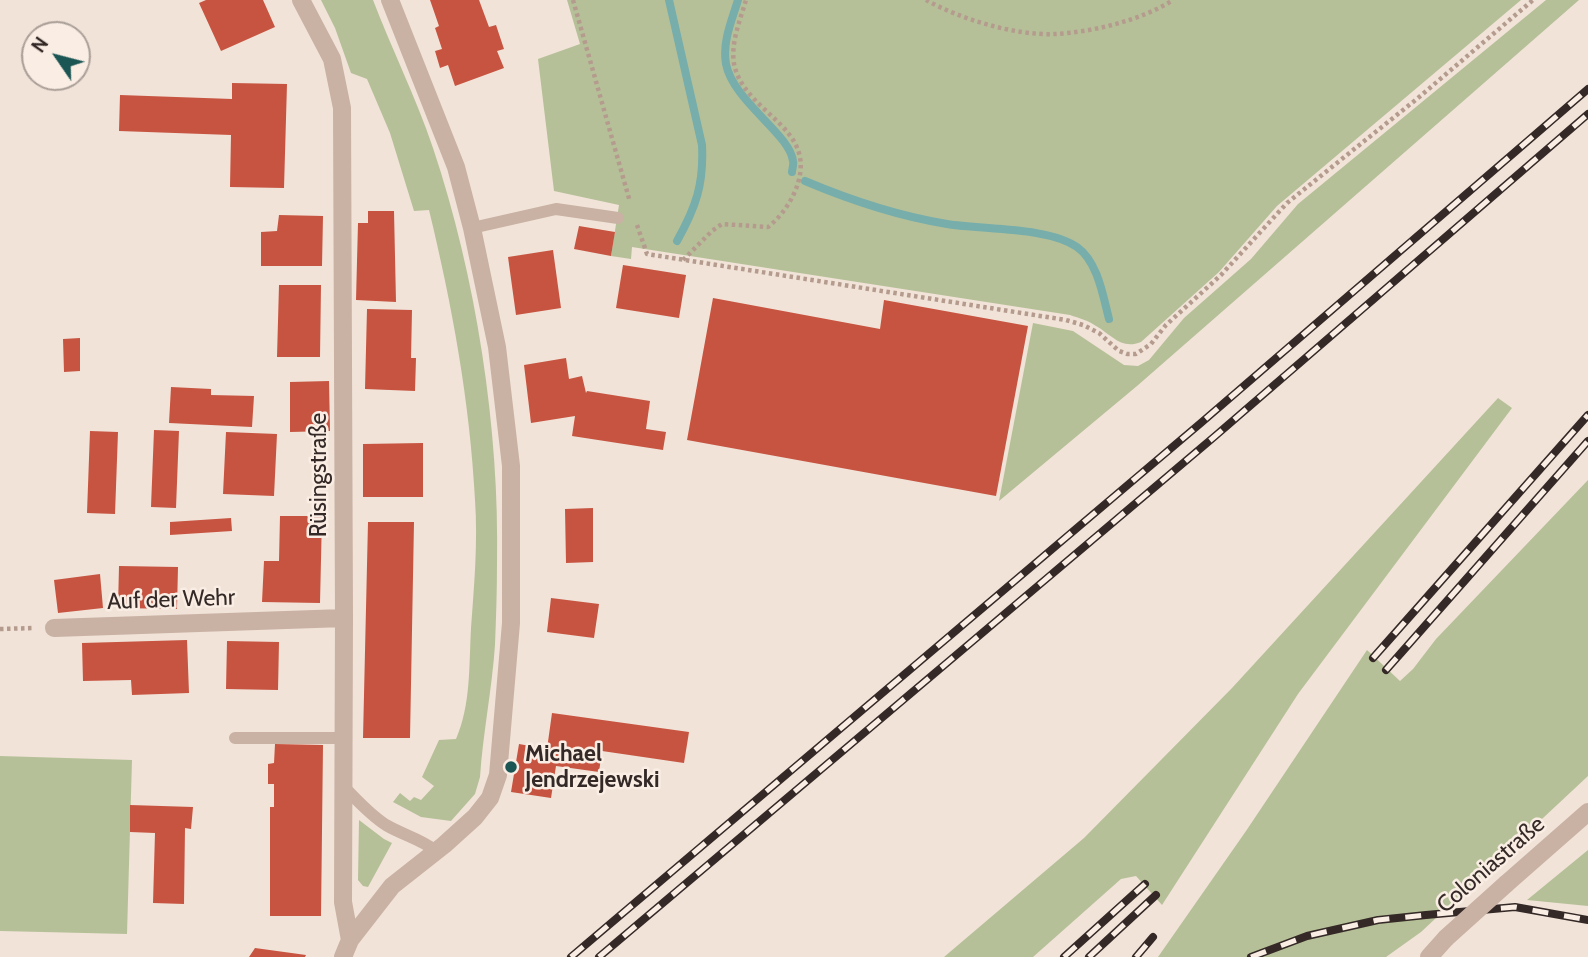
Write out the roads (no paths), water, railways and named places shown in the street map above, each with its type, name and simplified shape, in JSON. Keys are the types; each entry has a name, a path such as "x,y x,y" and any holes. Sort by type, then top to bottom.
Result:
{"street":[{"name":"Rüsingstraße","path":"301,0 332,59 342,108 343,902 346,949"},
{"path":"346,949 392,886 475,817 490,798 498,775 511,623 511,466 498,347 472,228 452,155 390,0"},
{"name":"Auf der Wehr","path":"54,628 344,618"},
{"name":"Coloniastraße","path":"1429,957 1446,938 1588,812"}],"lane":[{"path":"472,228 556,209 618,218"},
{"path":"235,738 344,738"},
{"path":"344,787 383,823 424,841 436,851"}],"waterway":[{"path":"669,0 702,145 700,184 689,217 677,241"},
{"path":"738,0 726,39 726,64 739,91 790,151 792,172"},
{"path":"805,181 910,217 947,224 1033,233 1065,241 1077,247 1090,261 1099,280 1109,319"}],"railway":[{"path":"571,957 1202,422 1588,89"},
{"path":"599,957 1214,437 1588,114"},
{"path":"1373,658 1588,415"},
{"path":"1386,670 1588,441"},
{"path":"1064,957 1145,884"},
{"path":"1089,957 1156,895"},
{"path":"1251,957 1307,936 1378,920 1515,907 1588,920"},
{"path":"1136,957 1153,937"}],"place":[{"name":"Michael Jendrzejewski","path":"511,767"}]}
